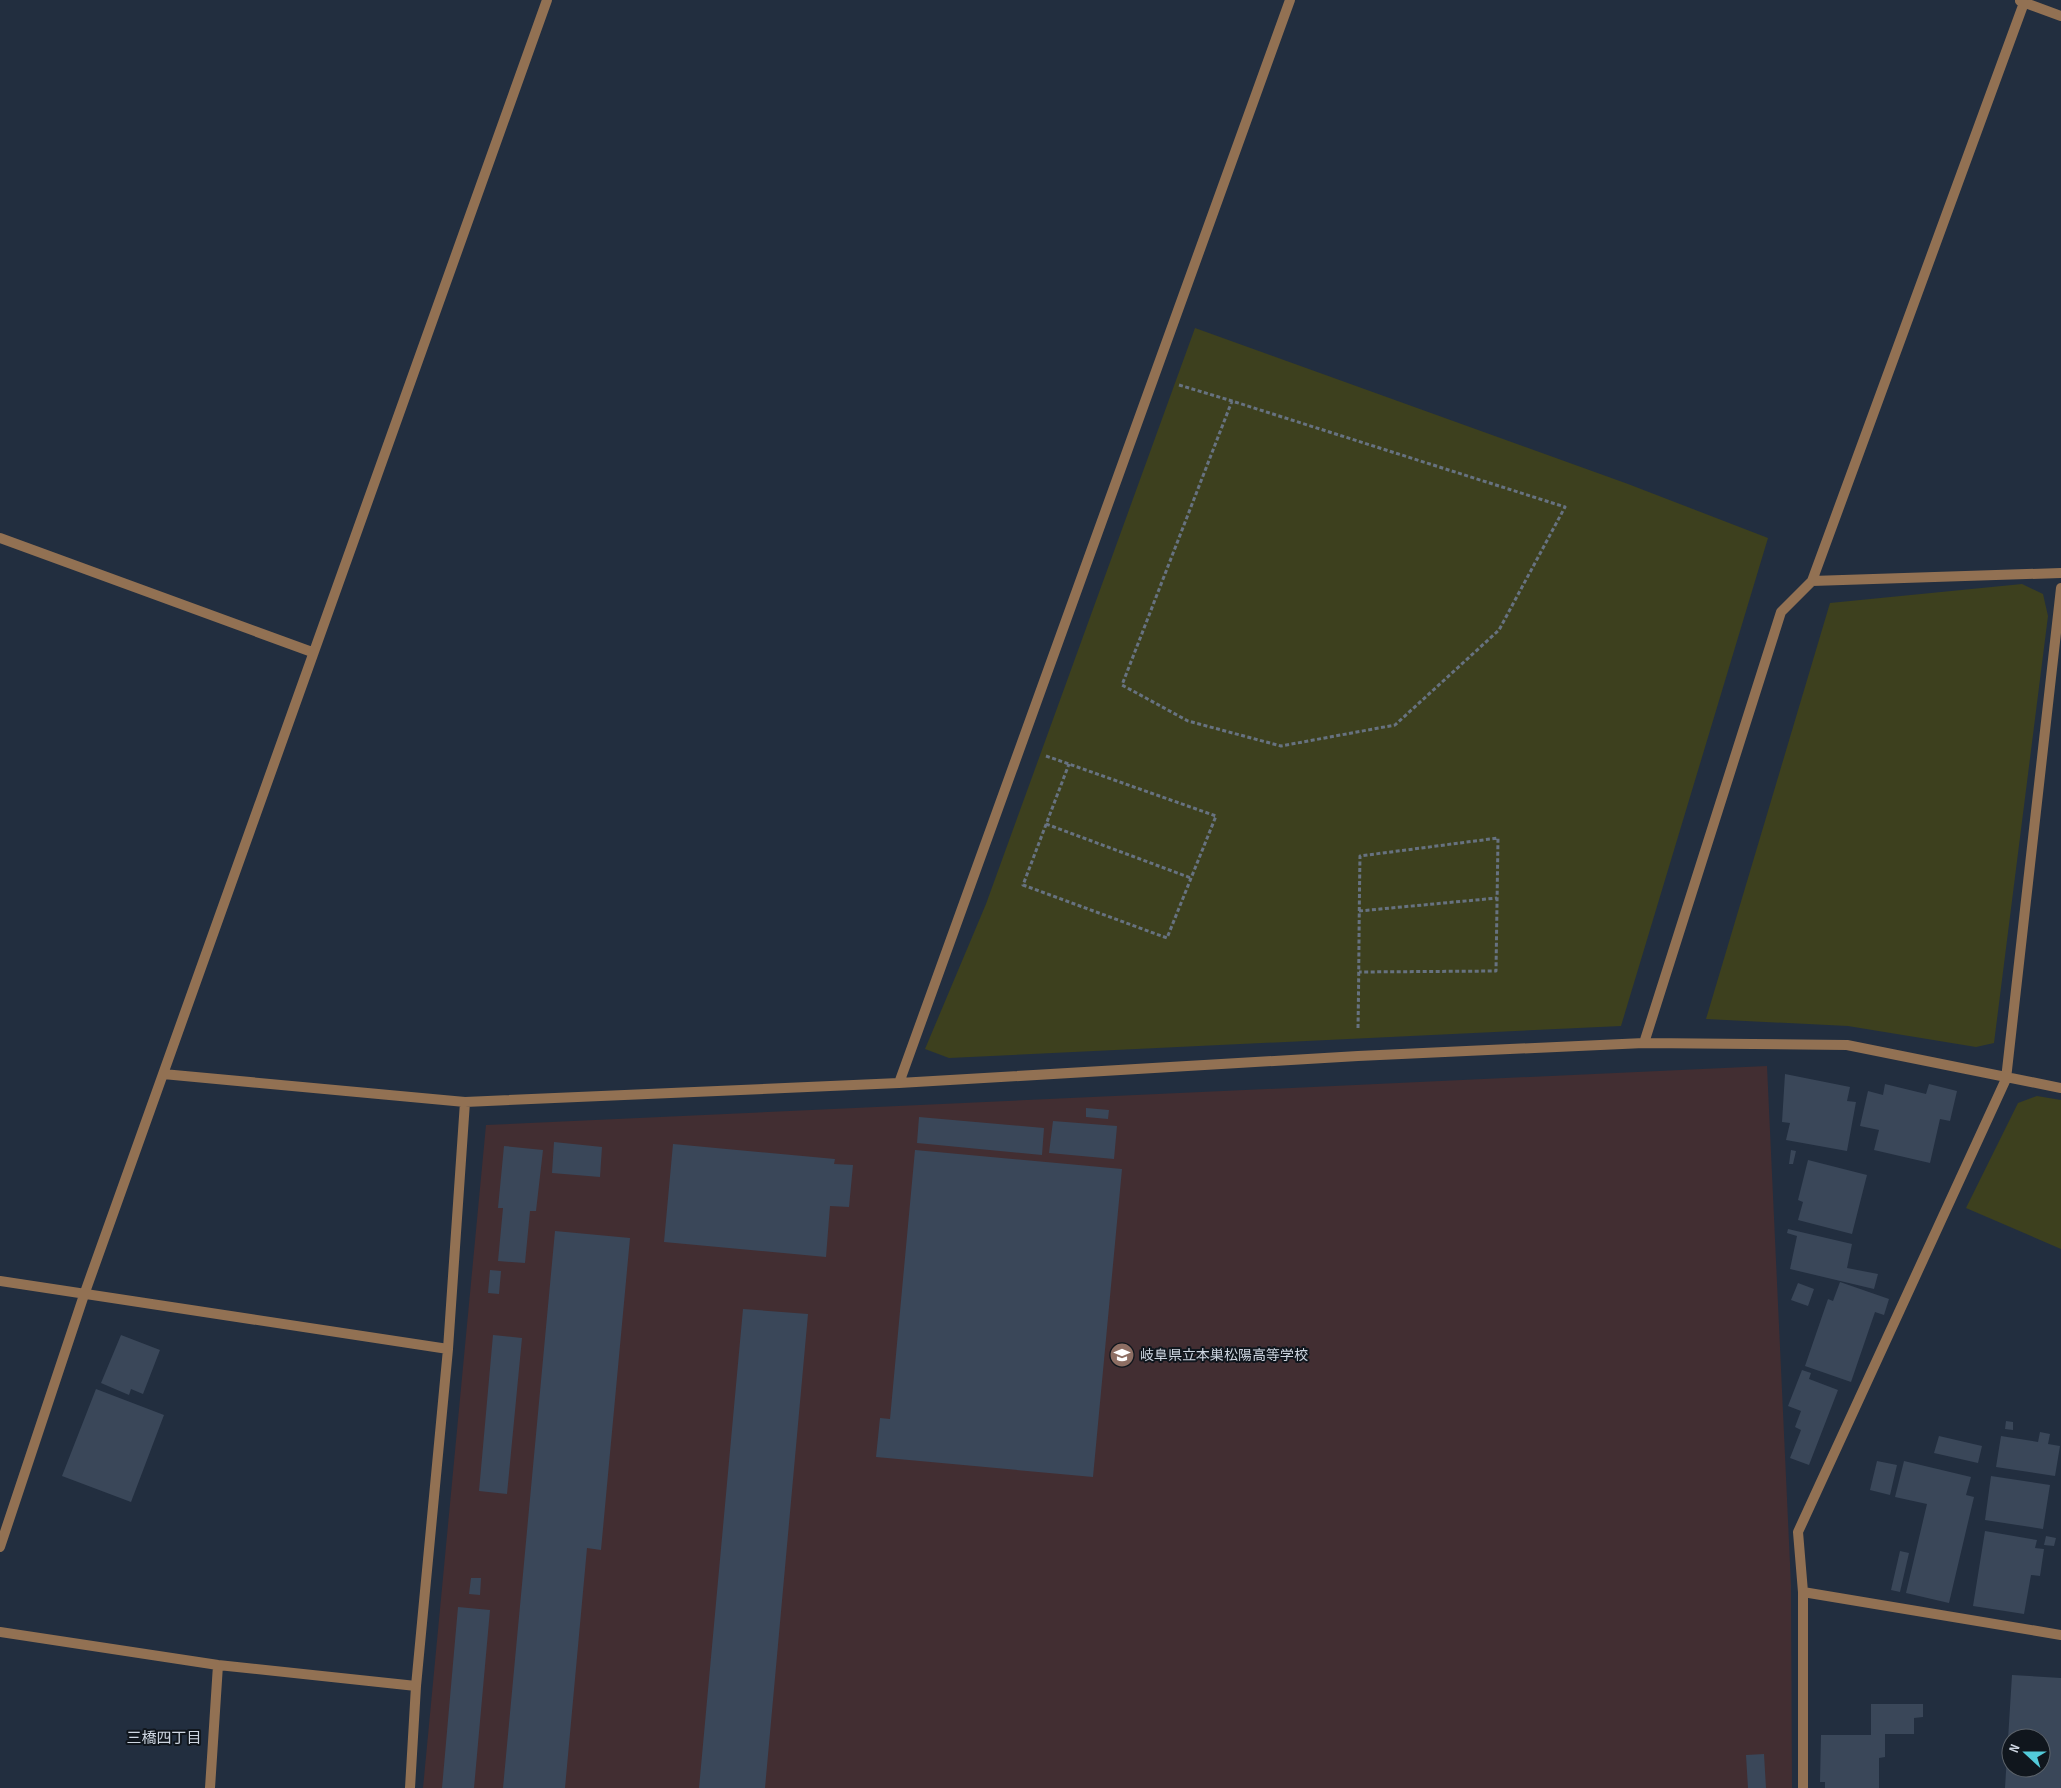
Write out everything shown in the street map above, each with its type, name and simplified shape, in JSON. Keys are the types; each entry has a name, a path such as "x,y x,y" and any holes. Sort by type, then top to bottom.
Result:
{"street":[{"path":"0,1548 84,1295 546,0"},
{"path":"899,1083 1152,377 1290,0"},
{"path":"1644,1042 1781,612 1812,581 2022,1 2061,16"},
{"path":"0,538 312,652"},
{"path":"1812,581 2061,573"},
{"path":"1803,1788 1803,1592 1798,1532 2006,1079 2061,588"},
{"path":"163,1074 465,1102 899,1083 1358,1056 1644,1042 1847,1045 2006,1079 2061,1088"},
{"path":"410,1788 416,1686 448,1349 465,1102"},
{"path":"0,1281 448,1349"},
{"path":"1803,1592 2061,1635"},
{"path":"0,1632 218,1665 416,1686"},
{"path":"210,1788 218,1665"}],"path":[{"path":"1152,377 1232,401 1565,507 1499,630 1395,725 1281,746 1188,721 1122,685 1232,401"},
{"path":"1019,747 1069,764 1216,816 1167,938 1023,885 1069,764"},
{"path":"1046,824 1191,878"},
{"path":"1358,972 1496,972 1498,838 1360,856 1358,972 1358,1056"},
{"path":"1359,911 1497,898"}],"shaded area":[{"name":"岐阜県立本巣松陽高等学校","path":"1767,1066 1791,1585 1792,1788 423,1788 486,1125"}],"green space":[{"path":"1195,328 1628,484 1768,538 1621,1026 949,1058 925,1049 986,904"},
{"path":"2022,584 2043,594 2048,616 1994,1043 1976,1047 1848,1026 1706,1019 1830,603"},
{"path":"2037,1096 2061,1100 2061,1249 1966,1208 2018,1103"}],"building":[{"path":"1785,1074 1850,1087 1847,1101 1856,1102 1847,1151 1786,1140 1790,1123 1782,1122"},
{"path":"1885,1084 1926,1094 1929,1084 1957,1091 1950,1121 1940,1119 1930,1163 1874,1150 1879,1130 1860,1126 1868,1091 1883,1095"},
{"path":"1086,1108 1109,1110 1108,1119 1086,1117"},
{"path":"919,1117 1044,1128 1042,1155 917,1143"},
{"path":"1053,1121 1117,1126 1114,1159 1049,1153"},
{"path":"554,1142 602,1147 600,1177 552,1173"},
{"path":"673,1144 835,1159 834,1164 853,1165 849,1207 830,1206 826,1257 664,1242"},
{"path":"504,1146 543,1150 536,1211 530,1211 525,1263 498,1261 503,1208 498,1208"},
{"path":"915,1150 1122,1169 1093,1477 876,1457 880,1418 890,1419"},
{"path":"1791,1150 1796,1151 1793,1164 1789,1164"},
{"path":"1808,1160 1867,1175 1852,1234 1798,1220 1803,1202 1798,1200"},
{"path":"1788,1229 1852,1244 1847,1268 1878,1274 1874,1289 1790,1269 1797,1236 1787,1233"},
{"path":"555,1231 630,1238 601,1550 587,1548 565,1788 503,1788"},
{"path":"490,1270 501,1271 499,1294 488,1293"},
{"path":"1840,1282 1889,1299 1884,1315 1875,1312 1851,1382 1805,1366 1828,1299 1833,1301"},
{"path":"1798,1283 1814,1289 1808,1306 1791,1300"},
{"path":"743,1309 808,1314 765,1788 699,1788"},
{"path":"121,1335 160,1350 143,1394 131,1389 129,1395 101,1383"},
{"path":"493,1335 522,1338 507,1494 479,1491"},
{"path":"1802,1370 1811,1373 1809,1379 1838,1390 1809,1465 1790,1458 1801,1430 1795,1427 1801,1411 1788,1406"},
{"path":"96,1389 164,1415 131,1502 62,1476"},
{"path":"2006,1421 2013,1422 2013,1430 2005,1429"},
{"path":"2040,1432 2050,1434 2048,1444 2060,1446 2055,1476 1996,1467 2001,1436 2038,1442"},
{"path":"1939,1436 1982,1446 1978,1463 1934,1453"},
{"path":"1877,1461 1897,1465 1890,1495 1870,1490"},
{"path":"1904,1461 1971,1477 1966,1495 1974,1497 1949,1603 1906,1593 1927,1504 1895,1497"},
{"path":"1991,1476 2050,1485 2043,1529 1985,1520"},
{"path":"1985,1531 2037,1540 2035,1548 2044,1549 2040,1576 2031,1575 2024,1614 1973,1606"},
{"path":"2046,1536 2056,1538 2054,1546 2044,1545"},
{"path":"1900,1551 1909,1553 1900,1592 1891,1590"},
{"path":"471,1578 481,1578 480,1595 469,1594"},
{"path":"458,1607 490,1610 474,1788 442,1788"},
{"path":"2012,1675 2061,1678 2061,1788 2005,1788 2006,1778 2051,1778 2051,1728 2009,1728"},
{"path":"1871,1704 1923,1704 1923,1717 1914,1718 1914,1734 1885,1734 1885,1757 1879,1758 1879,1788 1825,1788 1825,1782 1820,1782 1821,1735 1871,1735"},
{"path":"1764,1754 1766,1788 1748,1788 1746,1755"}],"place":[{"name":"岐阜県立本巣松陽高等学校","path":"1122,1355"}],"district":[{"name":"三橋四丁目","path":"164,1738"}]}
